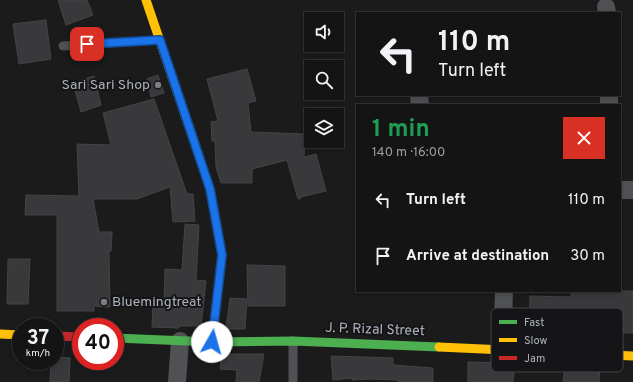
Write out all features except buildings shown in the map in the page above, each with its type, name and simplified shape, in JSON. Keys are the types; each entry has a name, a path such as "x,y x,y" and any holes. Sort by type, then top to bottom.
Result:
{"main road":[{"path":"146,0 210,189 222,255 212,342"},
{"path":"0,334 12,335"},
{"name":"J. P. Rizal Street","path":"124,338 212,342 293,341 491,350"},
{"name":"J. P. Rizal Street","path":"623,356 633,356"}],"street":[{"path":"621,190 633,190"},
{"path":"503,308 504,292"},
{"path":"177,382 180,341"}],"lane":[{"path":"63,46 160,40"},
{"path":"293,341 293,382"}],"traffic: fast":[{"path":"124,338 212,342 293,341 439,347"}],"traffic: slow":[{"path":"146,0 198,153"},
{"path":"0,334 12,335"},
{"path":"439,347 491,349"},
{"path":"623,356 633,356"}],"traffic: jam":[{"path":"198,153 210,189 222,255 212,342"},
{"path":"64,336 72,337"}],"place":[{"name":"Sari Sari Shop","path":"158,85"},
{"name":"Bluemingtreat","path":"104,302"}],"route":[{"path":"87,44 116,44 160,40 210,189 222,255 212,342"}]}
